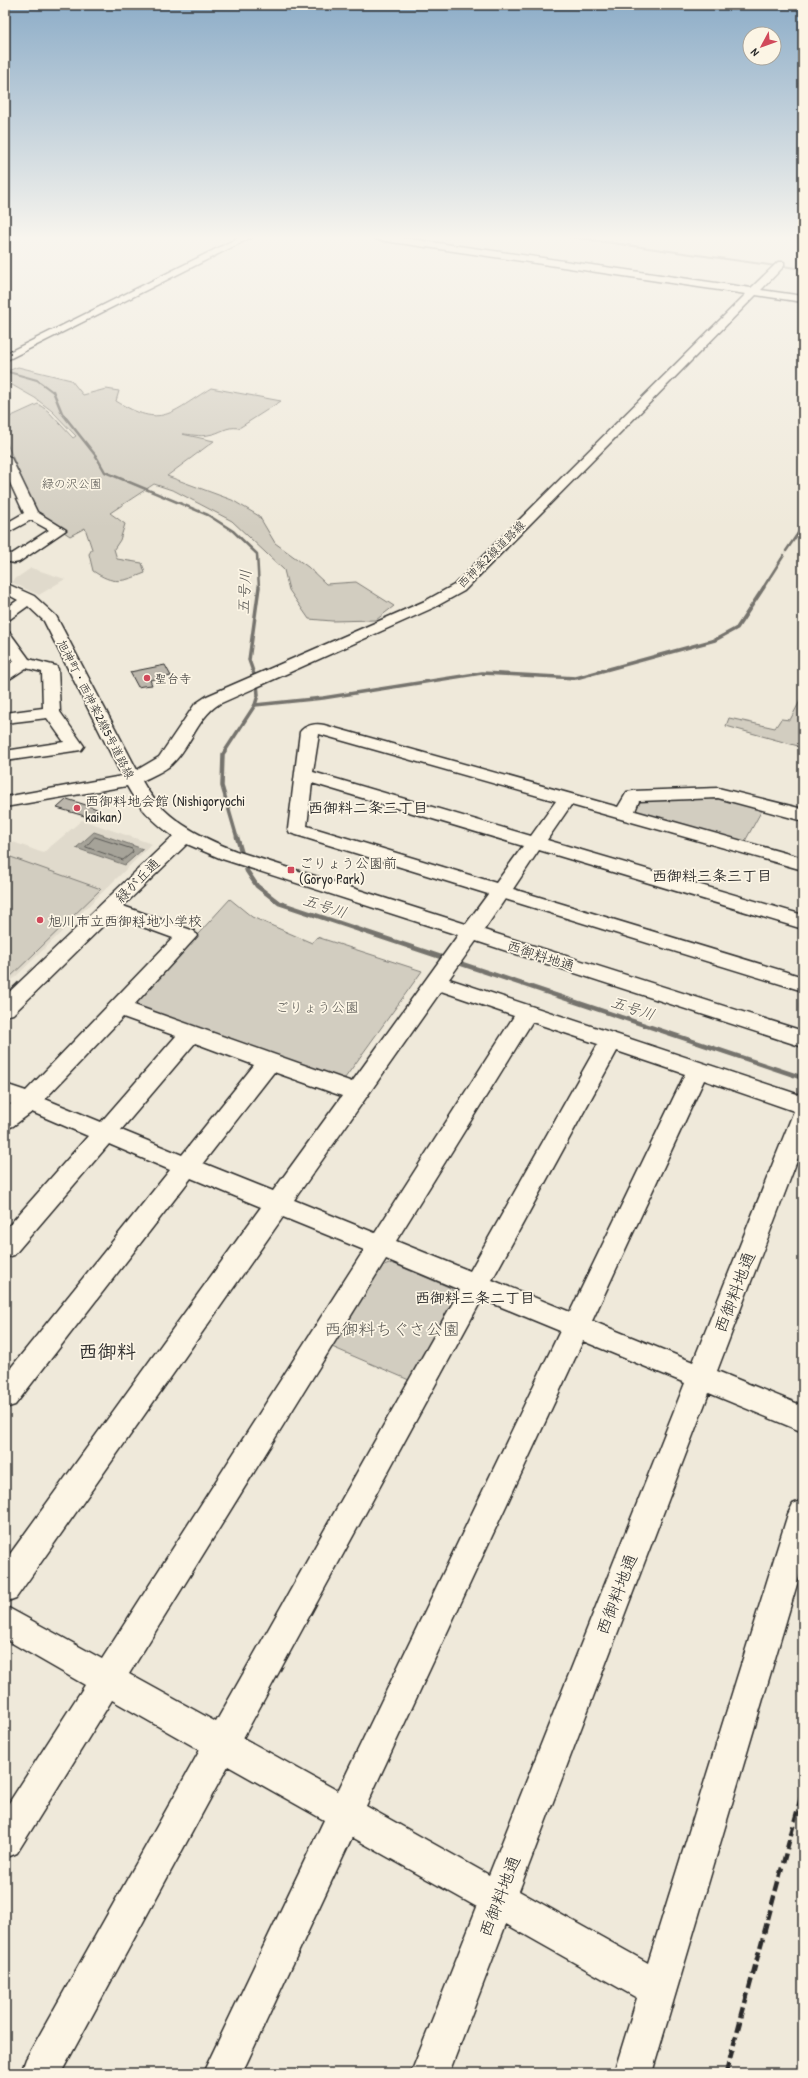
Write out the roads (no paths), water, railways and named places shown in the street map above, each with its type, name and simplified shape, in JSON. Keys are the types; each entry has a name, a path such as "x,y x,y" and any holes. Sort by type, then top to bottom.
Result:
{"street":[{"path":"5,358 53,334"},
{"name":"西神楽2線道路線","path":"132,780 165,761 177,746 201,708 212,700 430,604 459,588 711,334"},
{"path":"5,557 14,559 59,530 31,514 6,461"},
{"path":"5,495 18,488"},
{"path":"5,530 31,514"},
{"name":"旭神町・西神楽2線5号道路線","path":"5,587 30,599 51,619 142,798 156,814 184,836"},
{"path":"5,616 30,599"},
{"path":"5,636 23,662 50,669 52,712 75,746 5,756"},
{"path":"5,675 23,662"},
{"path":"5,718 52,712"},
{"path":"803,864 318,729 309,732 305,775 297,829 803,984"},
{"path":"305,775 803,922"},
{"path":"5,802 132,780"},
{"path":"624,814 633,796 718,793 803,815"},
{"path":"5,1588 567,798"},
{"name":"西御料地通","path":"184,836 229,855 279,871 466,941 803,1039"},
{"name":"緑が丘通","path":"5,1008 184,836"},
{"path":"5,1120 29,1102 187,936 109,908"},
{"path":"440,976 527,1012 803,1105"},
{"path":"120,1008 357,1093"},
{"path":"5,1841 527,1012"},
{"path":"5,1248 190,1034"},
{"path":"40,2073 611,1041"},
{"path":"5,1396 269,1062"},
{"path":"222,2073 698,1070"},
{"path":"5,1092 803,1419"},
{"name":"西御料地通","path":"430,2073 803,1115"},
{"path":"634,2073 803,1514"},
{"path":"5,1622 659,1990"}],"water":[{"path":"94,832 143,849 125,865 76,848"}],"waterway":[{"name":"五号川","path":"5,371 37,380 53,392"},
{"name":"五号川","path":"53,391 62,413 96,456 105,472 208,515 233,531 257,554 259,587"},
{"path":"786,551 803,526"},
{"path":"763,588 784,555"},
{"name":"五号川","path":"255,705 258,695 257,683 249,660 259,587"},
{"path":"255,705 323,698 482,673 576,678 715,640 737,628 764,587"},
{"name":"五号川","path":"237,838 222,786 223,754 255,705"},
{"name":"五号川","path":"237,837 247,871 257,886 279,903 447,959"},
{"name":"五号川","path":"456,962 803,1078"}],"railway":[{"path":"726,2073 803,1790"}],"place":[{"name":"聖台寺","path":"147,678"},
{"name":"西御料地会館 (Nishigoryochi kaikan)","path":"77,808"},
{"name":"ごりょう公園前 (Goryo Park)","path":"291,870"},
{"name":"旭川市立西御料地小学校","path":"40,920"}],"district":[{"name":"西御料二条三丁目","path":"368,807"},
{"name":"西御料三条三丁目","path":"712,875"},
{"name":"西御料三条二丁目","path":"475,1297"},
{"name":"西御料","path":"107,1351"}],"park label":[{"name":"緑の沢公園","path":"72,483"},
{"name":"ごりょう公園","path":"317,1006"},
{"name":"西御料ちぐさ公園","path":"392,1328"}]}
